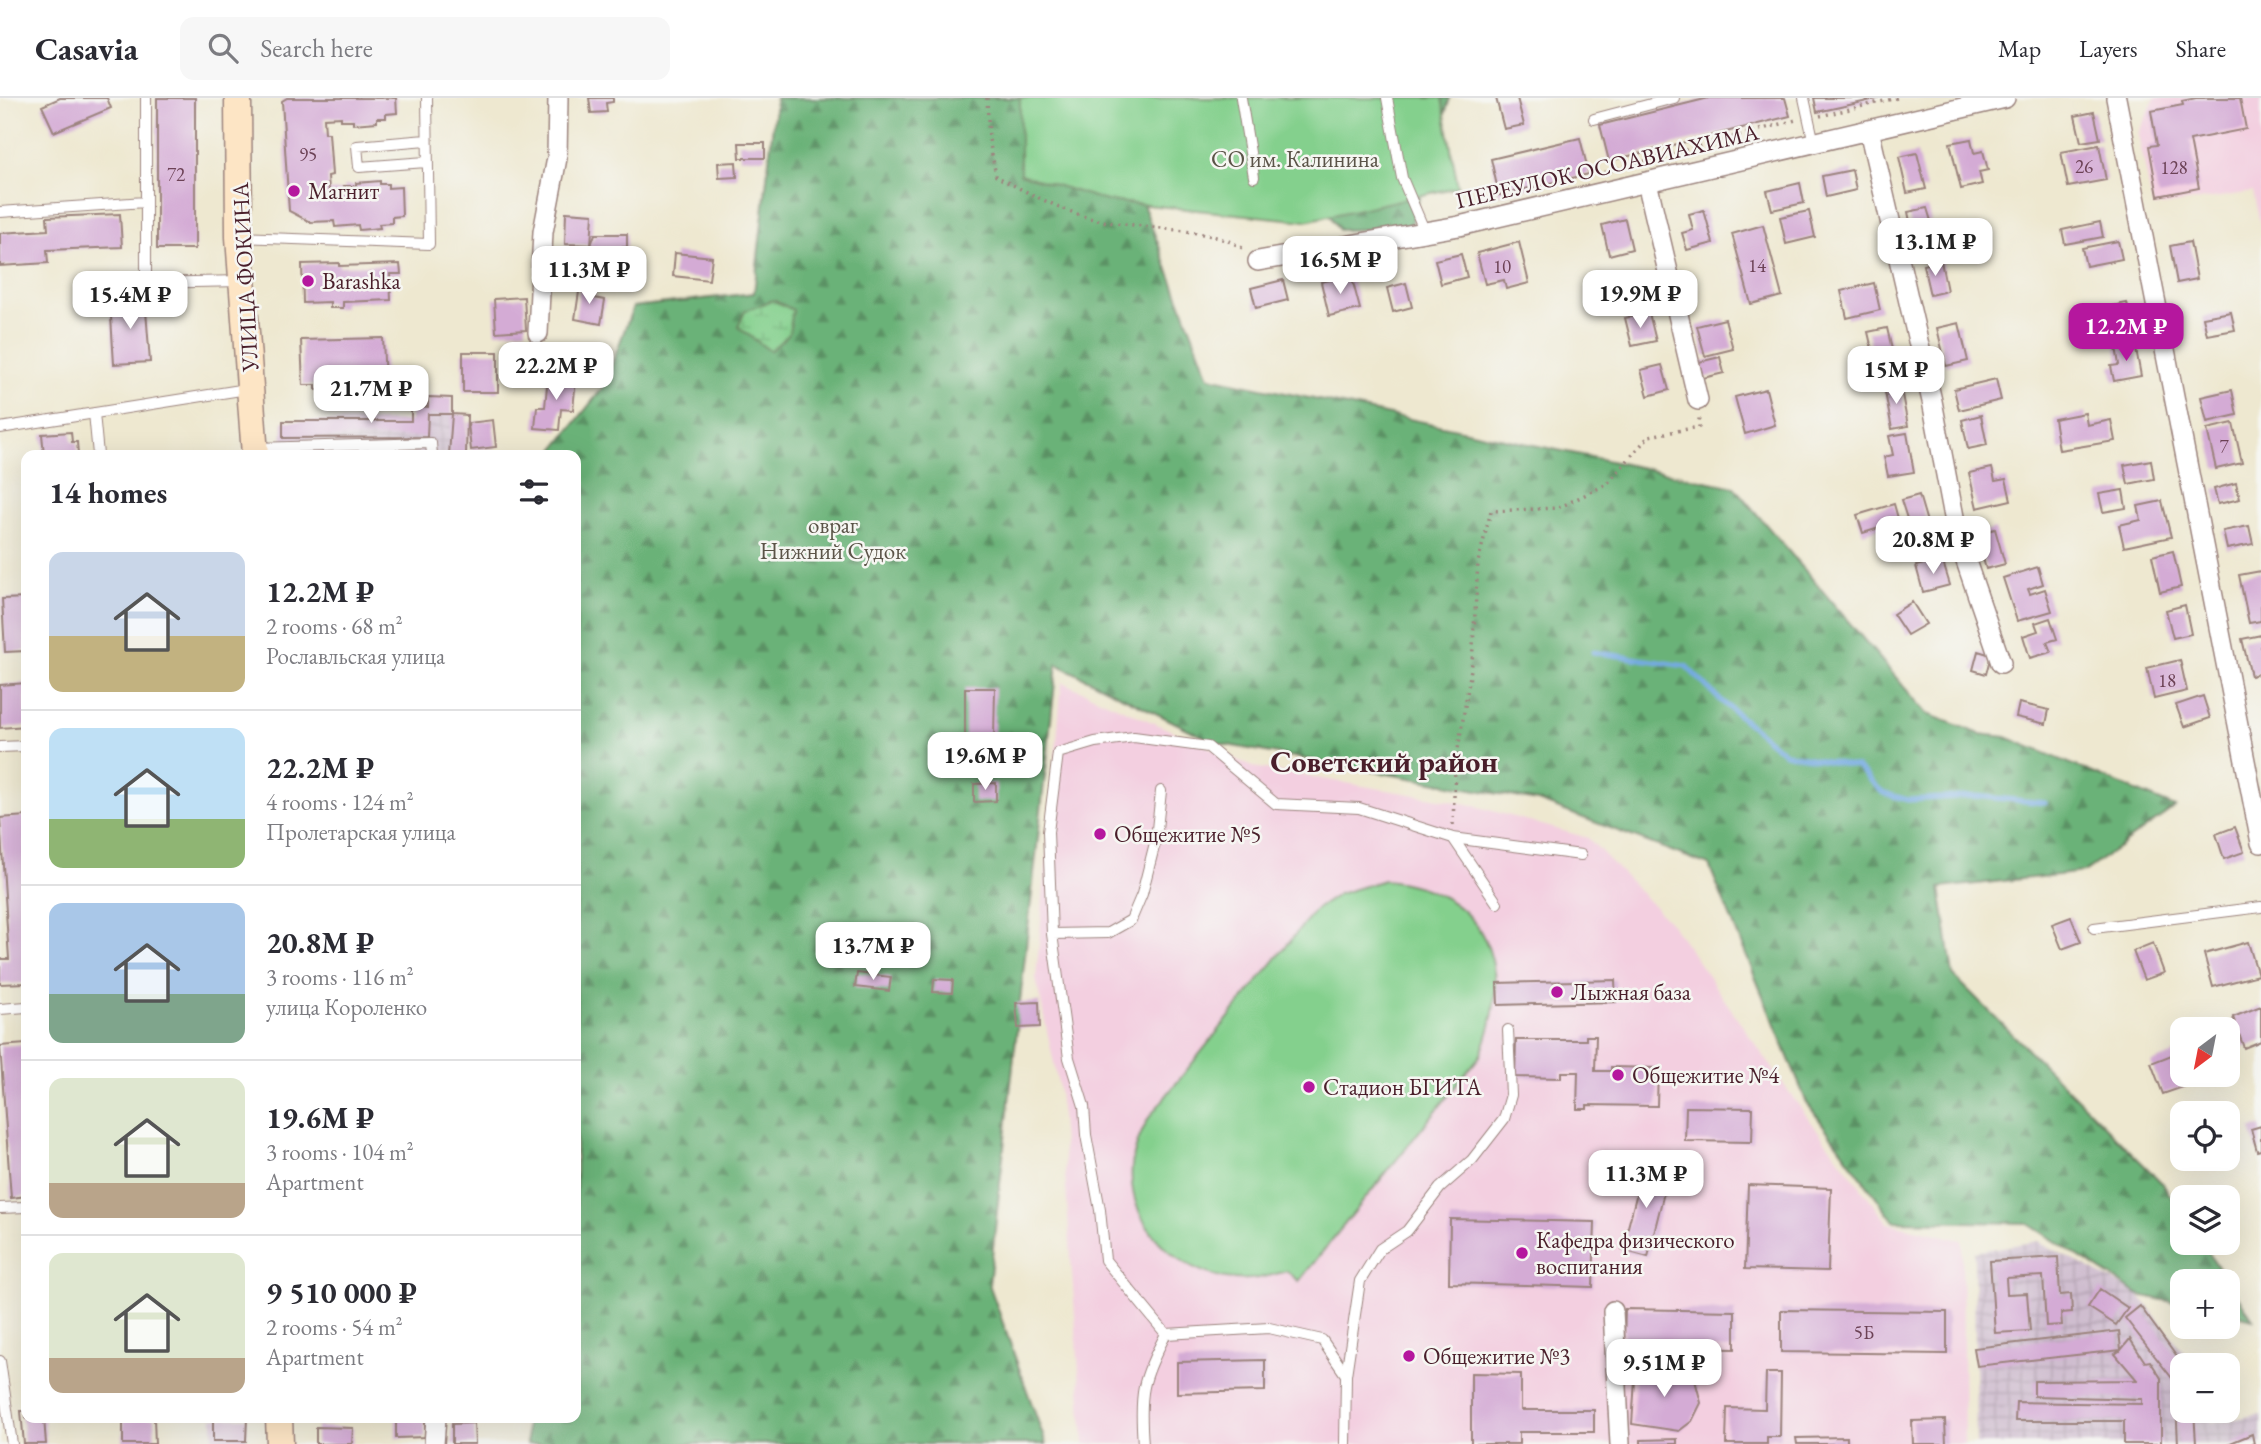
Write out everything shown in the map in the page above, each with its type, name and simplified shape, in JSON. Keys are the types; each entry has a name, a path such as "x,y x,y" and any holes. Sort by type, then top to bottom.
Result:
{"main road":[{"name":"УЛИЦА ФОКИНА","path":"238,98 239,237 255,450"},
{"path":"279,1423 280,1444"}],"street":[{"path":"538,333 543,232 557,158 558,98"},
{"name":"ПЕРЕУЛОК ОСОАВИАХИМА","path":"1258,261 1425,232 2005,98"},
{"path":"2116,98 2253,755 2261,843"},
{"path":"1869,130 1932,401 1958,538 2001,663"},
{"path":"1647,182 1698,400"},
{"path":"1613,1311 1620,1444"},
{"path":"434,1444 436,1423"}],"lane":[{"path":"146,98 146,283 243,281"},
{"path":"239,237 429,244 427,98"},
{"path":"1241,98 1254,177"},
{"path":"1387,98 1402,178 1425,232"},
{"path":"1594,119 1674,98"},
{"path":"1804,98 1814,143"},
{"path":"426,140 357,146 359,167 426,162"},
{"path":"0,212 145,202"},
{"path":"0,428 251,389"},
{"path":"94,414 98,450"},
{"path":"277,450 431,443 432,450"},
{"path":"1166,1334 1105,1260 1084,1106 1069,1058 1052,934 1048,832 1058,753 1095,742 1134,737 1208,747 1276,804 1359,808 1452,838 1581,855"},
{"path":"0,747 21,746"},
{"path":"1052,934 1108,933 1131,920 1143,894 1156,839 1161,791"},
{"path":"1452,838 1497,902"},
{"path":"2094,928 2261,907"},
{"path":"0,1009 21,1007"},
{"path":"1345,1444 1346,1375 1360,1281 1380,1249 1407,1231 1440,1188 1472,1160 1504,1119 1511,1095 1508,1030"},
{"path":"0,1208 21,1207"},
{"path":"1166,1334 1269,1328 1322,1340 1346,1375"},
{"path":"1143,1444 1141,1414 1145,1373 1166,1334"},
{"path":"0,1361 12,1444"}],"path":[{"path":"987,98 989,139 996,176 1034,196 1090,218 1200,234 1240,245 1258,261"},
{"path":"1590,177 1787,121 1897,98"},
{"path":"1452,838 1455,768 1472,663 1478,562 1491,511 1558,508 1607,484 1649,436 1699,427 1698,400"}],"shaded area":[{"path":"2155,98 2261,98 2261,228 2253,192 2153,207 2138,134"},
{"path":"428,397 452,398 452,414 467,415 466,450 282,450 283,421 411,421 411,406 428,407"},
{"path":"1062,682 1253,767 1468,804 1588,838 1673,926 1794,1099 1888,1223 1962,1240 1964,1444 1084,1444 1059,1088 1036,978"},
{"path":"2038,1241 2139,1295 2170,1334 2170,1339 2174,1339 2185,1353 2170,1353 2170,1423 2240,1423 2240,1418 2261,1414 2261,1444 1976,1444 1974,1252"}],"green space":[{"name":"овраг Нижний Судок","path":"776,98 1450,98 1410,228 1339,230 1316,192 1141,199 1209,377 1734,487 1927,714 1980,734 2006,737 2175,807 2084,872 1940,888 1953,975 2162,1183 2170,1195 2170,1255 2210,1255 2219,1269 2170,1269 2170,1301 2139,1295 2027,1223 1894,1221 1807,1103 1709,865 1538,801 1216,743 1057,664 989,1284 1046,1444 527,1444 526,1423 581,1423 581,450 554,450 604,386 633,307 754,293"},
{"name":"СО им. Калинина","path":"1020,98 1442,98 1458,187 1306,221 1107,201 1020,174"},
{"path":"773,300 793,310 789,334 770,351 738,327 745,311"},
{"path":"1384,880 1419,887 1447,899 1469,917 1484,938 1493,964 1495,992 1491,1023 1480,1056 1299,1281 1287,1271 1260,1278 1234,1279 1194,1268 1160,1243 1138,1208 1132,1188 1132,1166 1136,1146 1144,1128 1150,1116 1315,910 1339,894"},
{"path":"2240,1300 2253,1319 2240,1316"}],"building":[{"path":"60,98 107,98 111,108 54,132 42,106"},
{"path":"157,98 195,98 195,249 157,249"},
{"path":"287,98 396,98 397,113 386,114 386,118 377,118 377,122 353,124 353,120 341,120 341,117 324,118 325,133 329,133 332,175 328,176 329,191 345,190 344,186 356,186 356,183 380,181 380,184 388,184 388,188 401,187 402,216 392,217 392,223 379,224 380,228 359,230 358,225 335,227 334,221 310,222 289,211 282,101"},
{"path":"589,98 613,98 613,102 606,103 607,112 591,113"},
{"path":"1496,98 1517,98 1524,125 1504,129"},
{"path":"1709,98 1785,98 1790,116 1609,161 1600,125"},
{"path":"1814,98 1876,98 1877,99 1817,112"},
{"path":"2196,98 2240,98 2246,129 2190,140 2199,188 2158,196 2149,146 2157,145 2151,111 2183,105 2182,101"},
{"path":"2094,112 2100,139 2081,142 2075,116"},
{"path":"1580,138 1589,174 1499,195 1491,159"},
{"path":"1971,139 1974,153 1983,151 1988,170 1979,172 1982,184 1961,189 1950,143"},
{"path":"739,143 765,143 765,158 740,158"},
{"path":"2099,145 2106,180 2068,187 2061,152"},
{"path":"1917,153 1926,189 1907,193 1899,157"},
{"path":"736,162 737,177 719,178 718,163"},
{"path":"1852,170 1856,190 1826,197 1822,176"},
{"path":"1800,183 1804,203 1772,210 1767,191"},
{"path":"1927,208 1931,221 1911,226 1908,212"},
{"path":"1704,210 1713,243 1687,250 1682,233 1693,230 1689,214"},
{"path":"1809,211 1815,237 1786,244 1780,217"},
{"path":"566,212 593,214 591,245 565,244"},
{"path":"120,214 122,247 47,250 48,263 0,266 0,233 48,230 47,217"},
{"path":"1625,219 1632,249 1609,255 1602,225"},
{"path":"2100,222 2103,237 2065,244 2062,230"},
{"path":"1763,225 1782,296 1751,304 1732,234"},
{"path":"595,234 627,234 627,247 591,248 585,261 581,283 554,277 559,255 578,260 591,245"},
{"path":"2118,241 2122,259 2086,266 2082,248"},
{"path":"1519,242 1529,283 1506,289 1504,280 1485,284 1477,253"},
{"path":"2190,242 2197,279 2177,283 2170,246"},
{"path":"675,253 712,257 709,280 673,276"},
{"path":"1461,254 1467,277 1441,284 1435,260"},
{"path":"1941,261 1947,291 1930,295 1923,265"},
{"path":"339,263 339,266 400,264 401,274 390,274 391,300 343,302 343,308 330,308 330,302 303,303 302,264"},
{"path":"1351,275 1360,309 1329,316 1321,282"},
{"path":"1283,280 1288,300 1256,308 1251,288"},
{"path":"1406,283 1412,307 1393,312 1387,288"},
{"path":"1874,283 1880,310 1847,318 1841,291"},
{"path":"580,285 596,288 594,298 605,300 601,324 575,319"},
{"path":"524,297 526,330 496,332 494,299"},
{"path":"145,298 150,362 114,364 110,301"},
{"path":"2127,303 2131,322 2091,330 2087,311"},
{"path":"2231,312 2235,330 2207,335 2203,317"},
{"path":"1649,313 1656,341 1632,346 1625,318"},
{"path":"1725,319 1733,349 1705,356 1697,326"},
{"path":"1959,323 1968,361 1946,366 1937,328"},
{"path":"1887,328 1894,358 1875,362 1868,332"},
{"path":"383,338 385,383 373,383 373,388 316,390 316,385 303,385 301,340"},
{"path":"2135,344 2141,376 2114,381 2111,366 2119,365 2116,347"},
{"path":"463,352 498,352 498,392 463,392"},
{"path":"1720,357 1724,373 1703,378 1699,362"},
{"path":"1662,365 1669,390 1648,396 1641,370"},
{"path":"548,375 576,378 573,410 561,409 559,430 535,428 537,407 545,407"},
{"path":"1996,379 2001,400 1959,410 1954,389"},
{"path":"1900,384 1908,426 1892,429 1884,387"},
{"path":"1766,389 1775,425 1745,434 1735,397"},
{"path":"2232,390 2237,415 2207,422 2201,397"},
{"path":"428,397 452,398 452,414 428,414 427,437 283,438 283,421 411,421 411,406 428,407"},
{"path":"2085,413 2087,425 2111,420 2115,441 2059,450 2054,419"},
{"path":"452,414 467,415 466,450 449,450"},
{"path":"1981,415 1987,445 1968,449 1962,420"},
{"path":"493,420 496,447 471,450 468,423"},
{"path":"2233,423 2242,463 2216,469 2207,429"},
{"path":"71,432 72,442 77,442 78,450 44,450 42,434"},
{"path":"1907,433 1914,472 1888,476 1884,457 1893,455 1889,436"},
{"path":"2151,460 2154,479 2128,484 2124,465"},
{"path":"1992,468 1995,481 2006,479 2011,500 1977,508 1969,473"},
{"path":"2236,483 2240,499 2218,504 2214,489"},
{"path":"2123,490 2126,508 2103,512 2099,494"},
{"path":"1919,495 1929,529 1912,534 1901,500"},
{"path":"2162,501 2171,537 2124,547 2119,525 2141,520 2138,506"},
{"path":"1894,504 1899,522 1863,533 1857,515"},
{"path":"2249,526 2253,544 2227,549 2223,531"},
{"path":"1995,529 2005,564 1986,569 1976,534"},
{"path":"2173,551 2181,587 2160,592 2152,556"},
{"path":"1942,559 1950,585 1923,592 1916,566"},
{"path":"2038,567 2043,584 2028,589 2030,594 2045,589 2052,611 2017,621 2003,578"},
{"path":"2261,571 2261,621 2249,623 2239,575"},
{"path":"21,598 21,651 5,652 2,599"},
{"path":"1912,602 1926,624 1907,635 1893,614"},
{"path":"2185,605 2191,634 2173,638 2166,610"},
{"path":"2050,618 2057,639 2047,642 2051,652 2030,658 2023,636 2038,631 2035,623"},
{"path":"2261,635 2261,673 2251,676 2242,639"},
{"path":"1978,651 1991,655 1986,674 1973,670"},
{"path":"2180,660 2187,691 2154,699 2147,668"},
{"path":"21,683 21,726 0,728 0,685"},
{"path":"965,688 995,688 994,738 965,738"},
{"path":"2203,696 2210,718 2184,727 2176,705"},
{"path":"2019,703 2049,710 2046,724 2016,717"},
{"path":"996,783 996,801 974,802 974,784"},
{"path":"21,816 21,983 0,984 0,959 9,959 0,818"},
{"path":"2235,827 2244,852 2224,859 2216,834"},
{"path":"2071,917 2081,942 2062,949 2052,924"},
{"path":"2248,942 2258,975 2213,987 2204,954"},
{"path":"2153,943 2164,973 2144,980 2133,951"},
{"path":"857,973 891,977 889,991 855,987"},
{"path":"934,979 953,980 952,993 933,992"},
{"name":"Лыжная база","path":"1615,980 1616,1002 1498,1005 1497,983"},
{"path":"1039,1002 1040,1027 1018,1028 1016,1003"},
{"path":"2261,1006 2261,1041 2244,1048 2240,1037 2240,1017 2233,1017"},
{"name":"Общежитие №4","path":"1586,1036 1596,1036 1595,1071 1611,1071 1611,1067 1658,1068 1657,1106 1587,1105 1587,1109 1577,1109 1578,1072 1561,1072 1561,1078 1515,1077 1516,1040 1586,1040"},
{"path":"21,1044 21,1197 11,1198 0,1046"},
{"path":"2170,1056 2170,1087 2183,1087 2163,1094 2151,1063"},
{"path":"1686,1107 1753,1108 1752,1142 1685,1141"},
{"path":"2261,1126 2261,1150 2257,1151 2251,1129"},
{"path":"1645,1162 1670,1168 1648,1257 1622,1250"},
{"path":"1748,1185 1831,1188 1828,1271 1745,1269"},
{"name":"Кафедра физического воспитания","path":"1450,1219 1595,1222 1593,1287 1449,1283"},
{"path":"2058,1257 2060,1295 2071,1294 2072,1312 2061,1313 2062,1325 2046,1326 2043,1276 2006,1278 2007,1294 2027,1293 2030,1331 1995,1333 1990,1261"},
{"path":"2100,1289 2128,1308 2116,1325 2088,1307"},
{"path":"2140,1306 2174,1353 2170,1353 2170,1376 2125,1318"},
{"path":"1625,1309 1735,1311 1735,1349 1624,1347"},
{"path":"1781,1310 1947,1312 1947,1354 1781,1352"},
{"path":"2119,1331 2121,1350 1977,1366 1974,1348"},
{"path":"2130,1339 2145,1362 2150,1361 2161,1378 2161,1444 2124,1444 2124,1421 2015,1421 2016,1402 2142,1404 2142,1399 2034,1396 2034,1381 2137,1380 2115,1354"},
{"path":"1265,1360 1265,1391 1177,1393 1177,1362"},
{"path":"1636,1366 1674,1369 1695,1380 1701,1403 1692,1421 1679,1431 1632,1424"},
{"path":"1471,1373 1521,1374 1521,1410 1594,1410 1594,1432 1519,1432 1519,1444 1471,1444"},
{"path":"1766,1373 1781,1373 1780,1437 1767,1437 1767,1444 1726,1444 1727,1408 1765,1409"},
{"path":"1945,1420 1946,1444 1913,1444 1912,1421"},
{"path":"22,1423 44,1423 46,1444 24,1444"},
{"path":"123,1423 154,1423 155,1444 123,1444"},
{"path":"213,1423 247,1423 246,1441 213,1441"},
{"path":"396,1423 425,1423 425,1437 396,1438"},
{"path":"474,1423 475,1444 452,1444 452,1424"},
{"path":"2177,1423 2195,1423 2196,1444 2178,1444"},
{"path":"316,1427 353,1428 352,1444 316,1444"},
{"path":"2252,1434 2254,1444 2228,1444"},
{"path":"1847,1437 1847,1444 1797,1444 1796,1438"},
{"path":"1677,1439 1677,1444 1641,1444 1641,1440"}],"waterway":[{"path":"1593,652 1686,666 1719,699 1784,753 1857,767 1883,793 1908,800 1975,796 2045,803"}],"place":[{"name":"Магнит","path":"294,191"},
{"name":"Barashka","path":"308,281"},
{"name":"Общежитие №5","path":"1100,834"},
{"name":"Лыжная база","path":"1557,992"},
{"name":"Общежитие №4","path":"1618,1075"},
{"name":"Стадион БГИТА","path":"1309,1087"},
{"name":"Кафедра физического воспитания","path":"1522,1253"},
{"name":"Общежитие №3","path":"1409,1356"}],"district":[{"name":"Советский район","path":"1384,761"}]}
